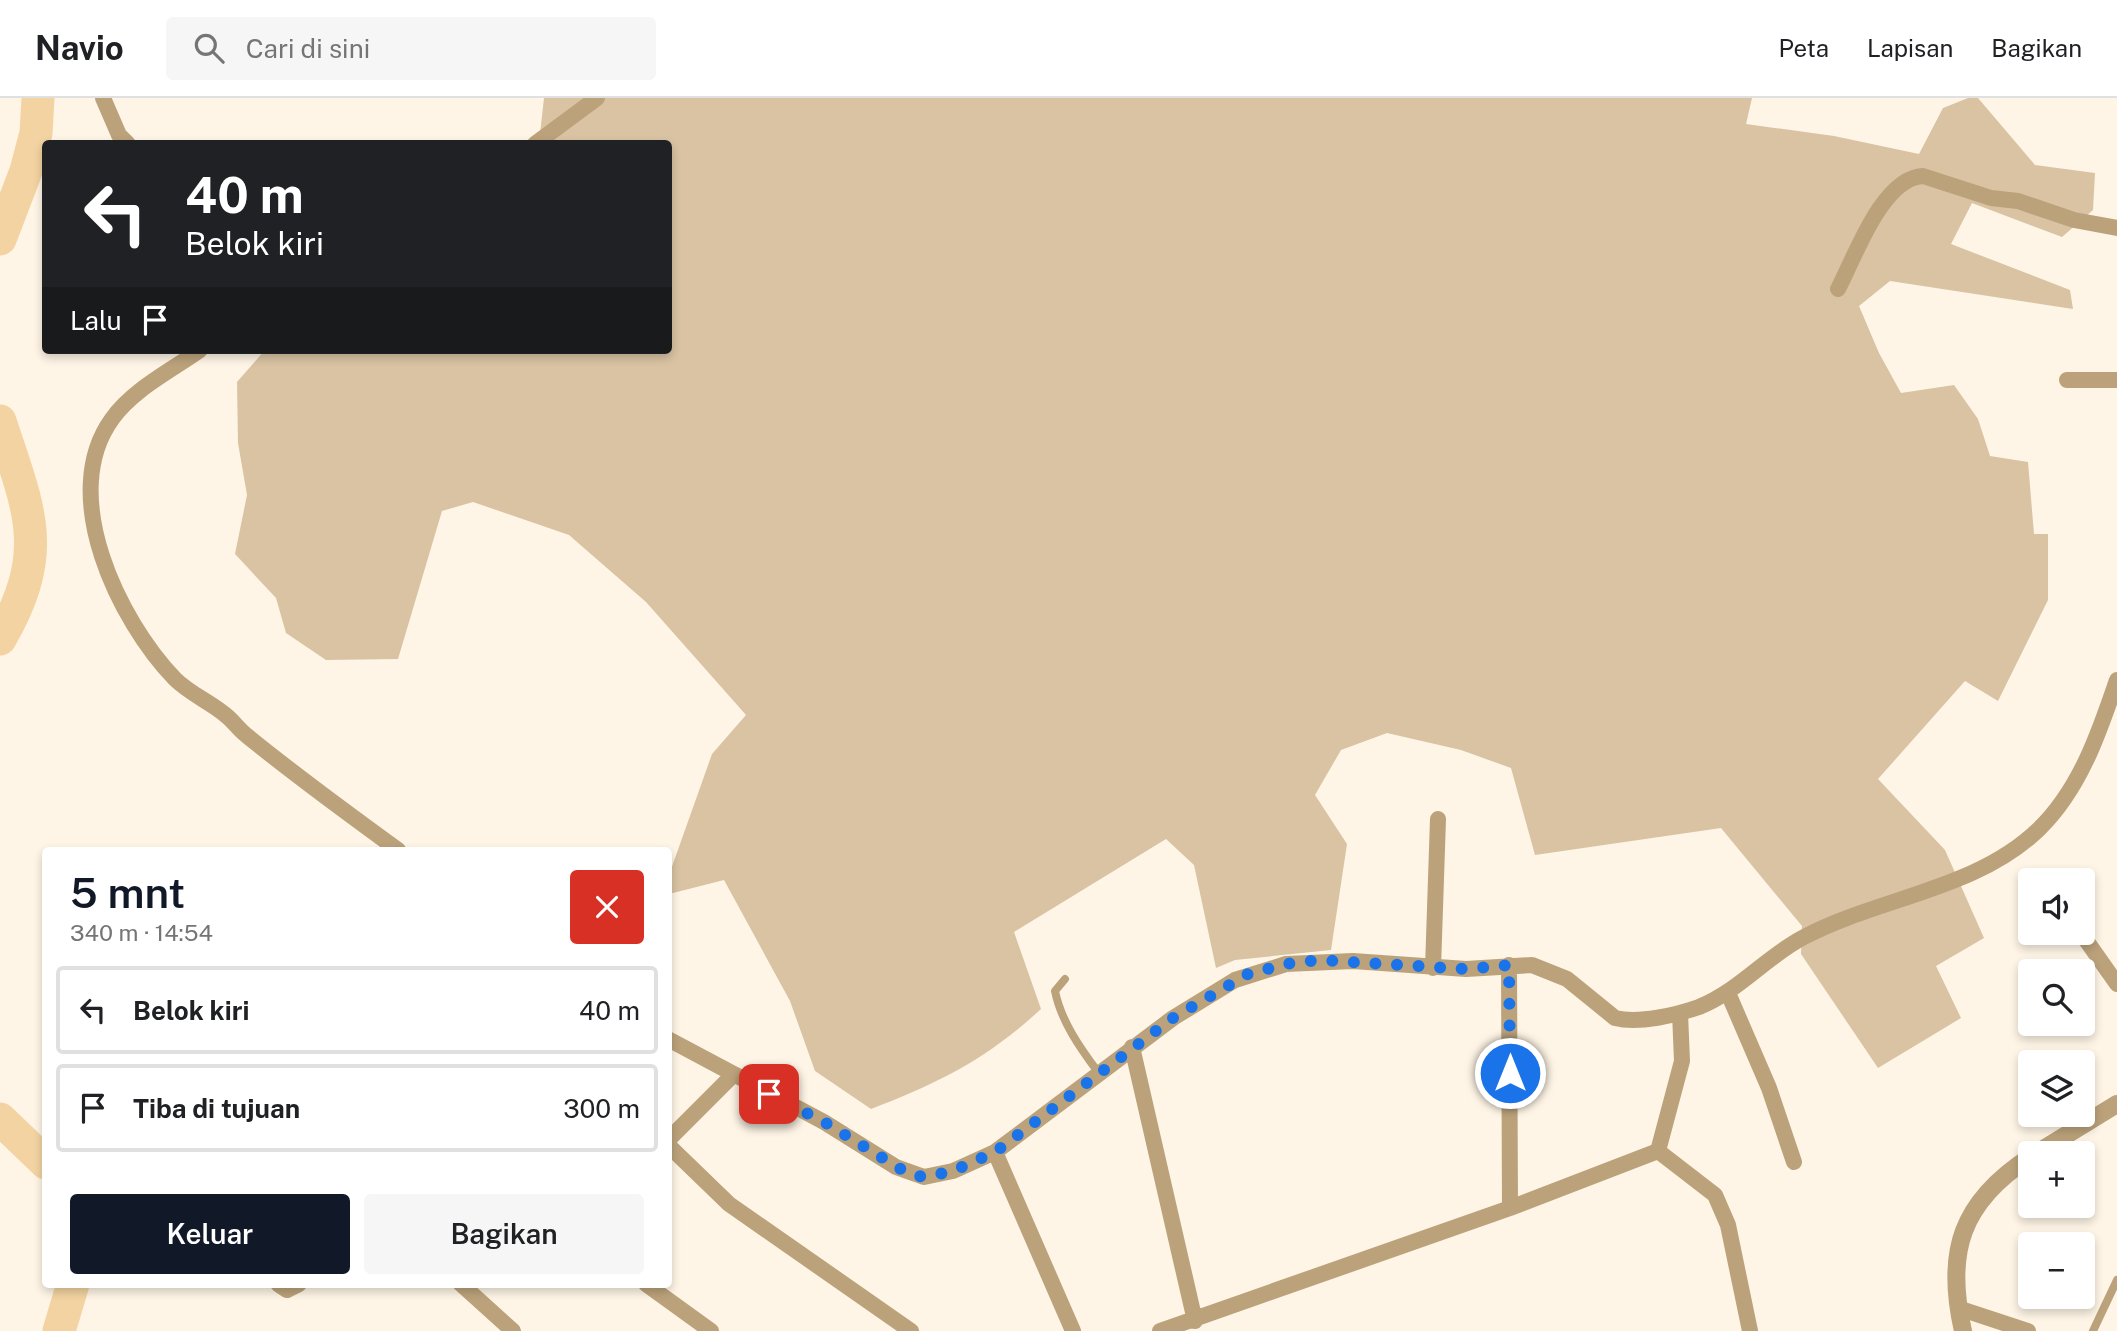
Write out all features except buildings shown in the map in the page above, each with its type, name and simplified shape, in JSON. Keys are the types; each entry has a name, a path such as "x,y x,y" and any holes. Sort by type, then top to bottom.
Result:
{"street":[{"path":"103,98 119,135 124,140"},
{"path":"540,140 597,98"},
{"path":"1838,289 1882,203 1904,180 1912,177 1923,176 1991,198 2018,201 2096,226 2117,228"},
{"path":"195,354 117,413 100,442 90,499 97,536 114,590 144,640 182,685 225,714 244,734 394,847"},
{"path":"2067,380 2117,380"},
{"path":"672,1041 824,1122 909,1174 924,1177 953,1171 995,1152 1098,1072 1219,989 1248,974 1273,967 1318,960 1377,961 1466,969 1532,965 1559,974 1618,1018 1679,1013 1728,993 1804,937 1960,877 2020,846 2058,806 2085,765 2117,680"},
{"path":"1433,968 1438,819"},
{"path":"2089,945 2117,984"},
{"path":"1509,965 1510,1208"},
{"path":"1728,993 1769,1088 1794,1162"},
{"path":"1658,1151 1682,1062 1679,1013"},
{"path":"1132,1048 1195,1321"},
{"path":"672,1136 733,1075"},
{"path":"2057,1141 2117,1104"},
{"path":"672,1149 729,1205 911,1331"},
{"path":"1160,1331 1195,1321 1510,1208 1658,1151"},
{"path":"1658,1151 1715,1195 1728,1225 1750,1331"},
{"path":"995,1152 1073,1331"},
{"path":"1963,1331 1958,1308 1956,1256 1973,1207 1997,1180 2018,1165"},
{"path":"465,1288 513,1331"},
{"path":"652,1288 711,1331"},
{"path":"1958,1308 2028,1331"}],"lane":[{"path":"1065,979 1055,991 1057,1002 1077,1043 1098,1072"},
{"path":"2093,1331 2117,1280"}],"shaded area":[{"path":"544,98 1752,98 1746,124 1834,136 1919,154 1943,108 1968,98 1978,98 2035,165 2095,173 2093,210 2062,237 1972,203 1951,244 2070,290 2073,309 1890,281 1859,306 1879,353 1901,393 1954,385 1978,419 1990,456 2028,462 2034,534 2048,534 2048,600 1998,701 1965,681 1878,779 1945,850 1984,938 1936,966 1961,1018 1878,1068 1801,954 1802,926 1721,828 1535,855 1511,768 1461,750 1387,733 1341,750 1315,795 1347,844 1331,950 1235,960 1216,968 1194,865 1166,839 1014,932 1041,1009 1001,1042 961,1068 871,1109 815,1071 790,1001 724,880 672,893 672,867 712,754 746,715 646,602 569,535 473,502 442,511 398,659 326,660 286,633 276,598 235,554 247,495 238,443 237,382 262,354 672,354 672,140 539,140"}],"waterway":[{"path":"0,239 26,171 36,133 38,98"},
{"path":"0,421 19,480 30,530 26,580 16,608 0,639"},
{"path":"0,1119 42,1159"},
{"path":"59,1331 72,1288"}],"route":[{"path":"769,1094 824,1122 909,1174 924,1177 953,1171 995,1152 1098,1072 1173,1018 1219,989 1248,974 1286,964 1318,960 1377,961 1466,969 1509,965 1510,1073"}]}
